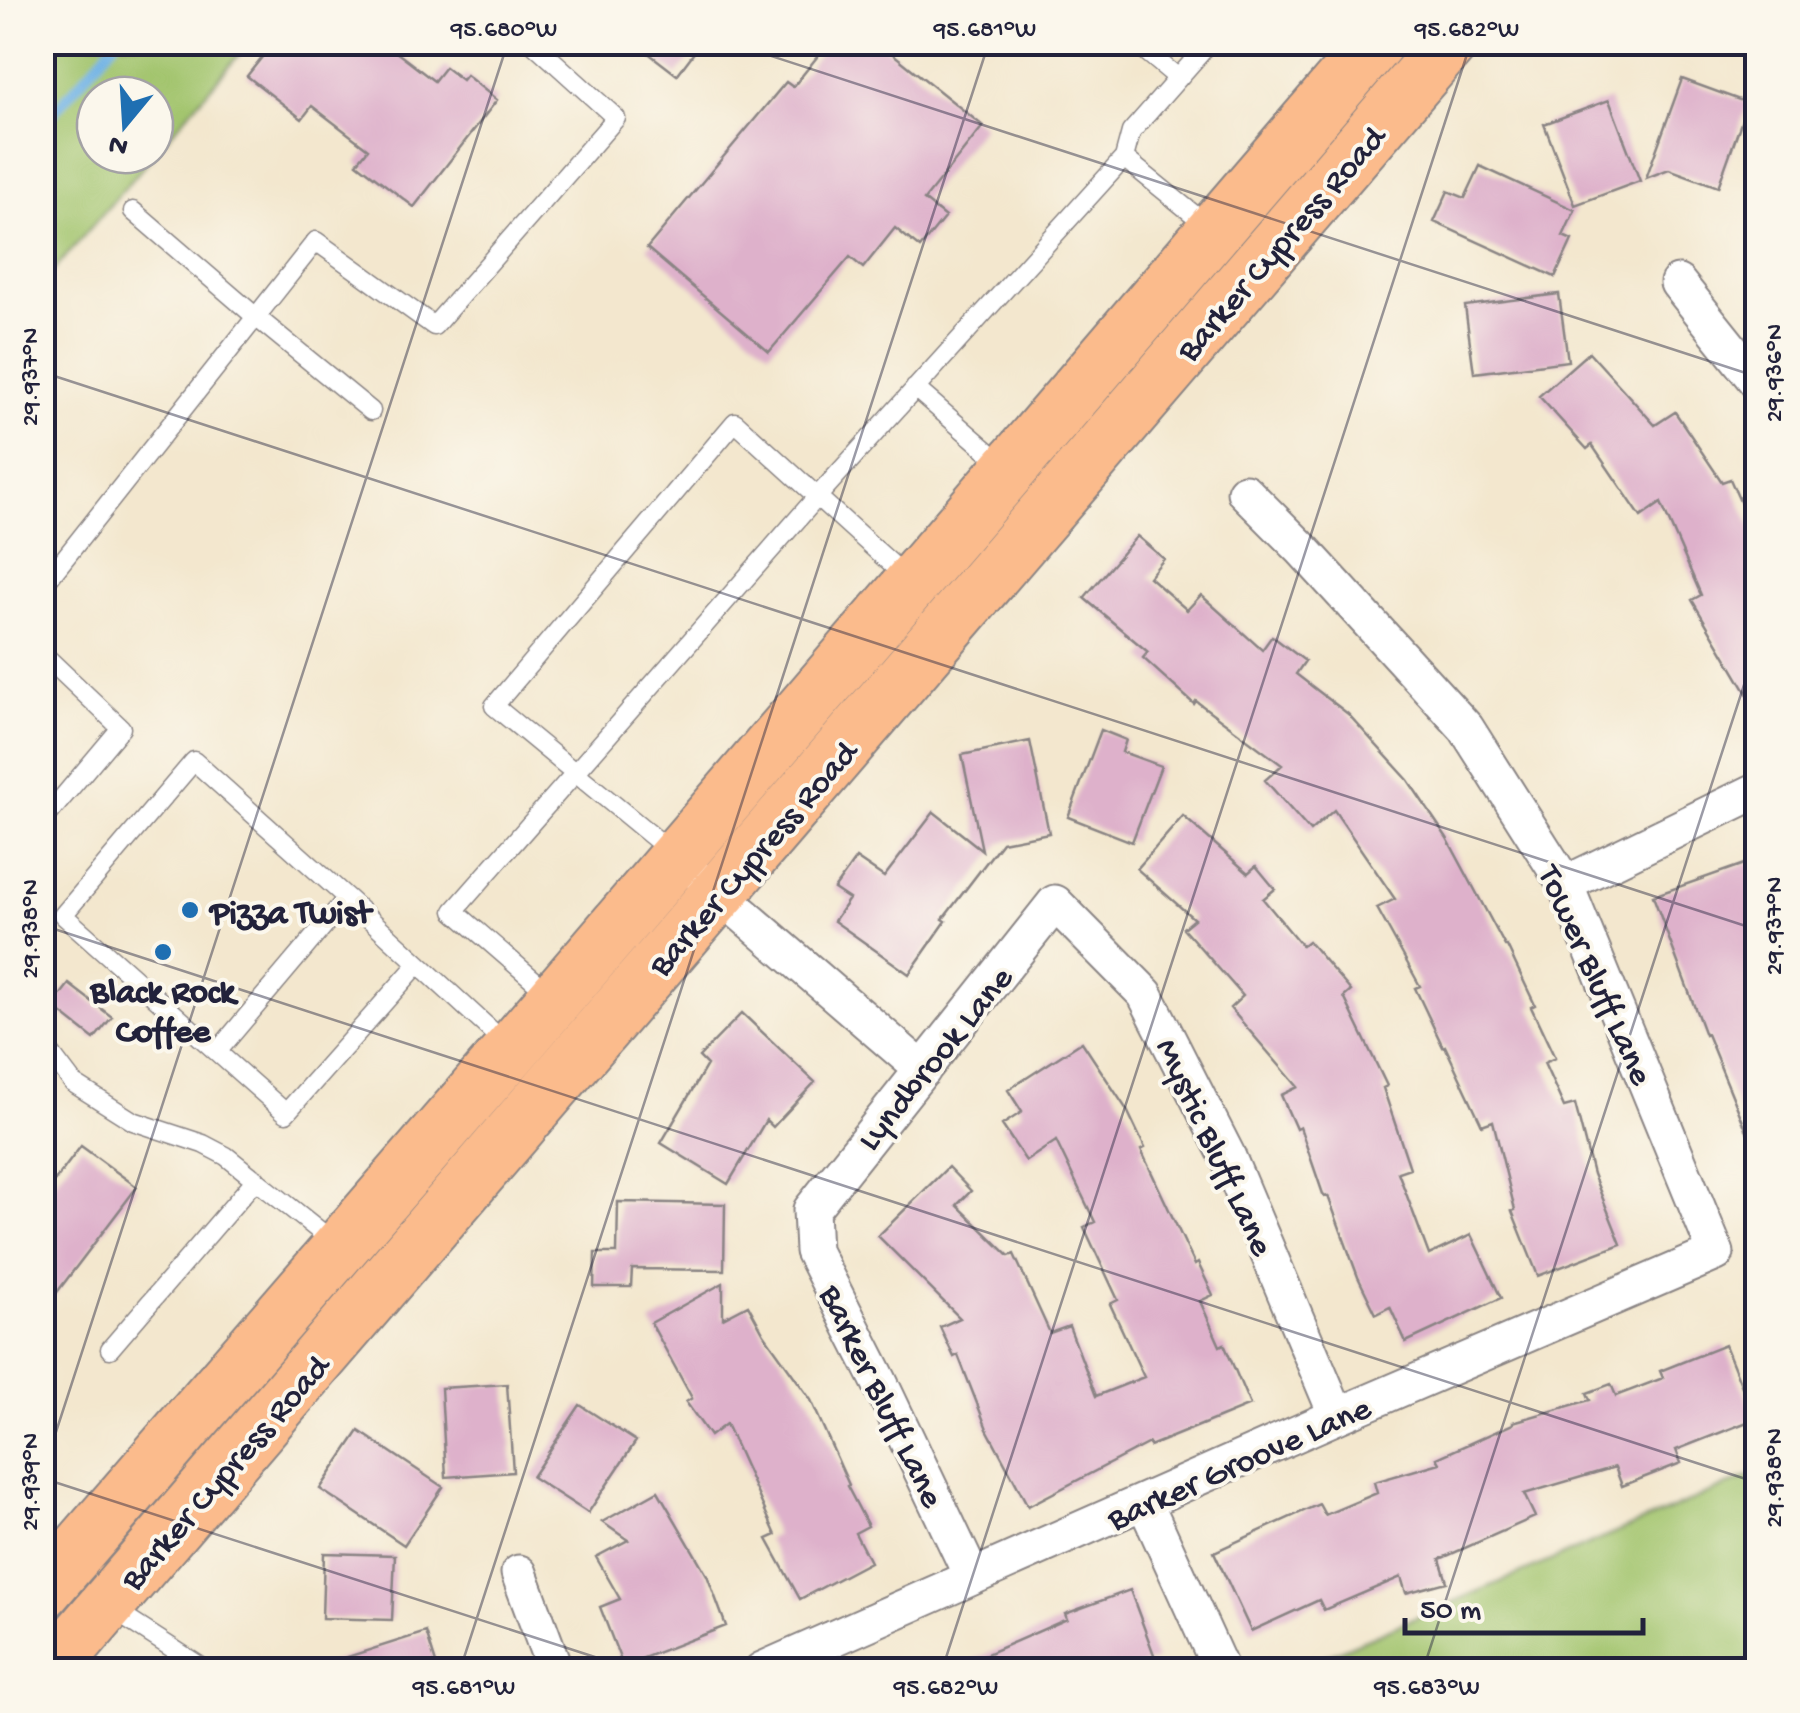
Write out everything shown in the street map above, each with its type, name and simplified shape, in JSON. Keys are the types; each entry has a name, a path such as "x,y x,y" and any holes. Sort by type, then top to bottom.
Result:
{"main road":[{"name":"Barker Cypress Road","path":"42,1592 1376,42"},
{"name":"Barker Cypress Road","path":"50,1670 1450,42"},
{"path":"1010,470 1048,512"},
{"path":"340,1248 384,1283"}],"street":[{"path":"1678,283 1758,383"},
{"name":"Tower Bluff Lane","path":"1245,492 1466,728 1565,884 1716,1253"},
{"path":"1565,884 1758,790"},
{"path":"677,857 922,1070"},
{"name":"Lyndbrook Lane","path":"811,1210 1055,903"},
{"name":"Mystic Bluff Lane","path":"1055,903 1144,994 1227,1155 1337,1416"},
{"name":"Barker Bluff Lane","path":"811,1210 813,1252 880,1381 972,1578"},
{"name":"Barker Groove Lane","path":"762,1670 1716,1253"},
{"path":"1144,1503 1222,1670"},
{"path":"518,1572 555,1670"}],"lane":[{"path":"42,587 316,241 434,326 616,118 532,42"},
{"path":"1135,42 1178,78"},
{"path":"555,999 454,912 817,496 1124,158 1130,132 1210,42"},
{"path":"1124,158 1214,231"},
{"path":"133,211 371,411"},
{"path":"916,388 1010,470"},
{"path":"677,857 494,706 735,422 912,583"},
{"path":"42,653 121,728 42,822"},
{"path":"418,964 286,1113 63,916 194,760 512,1049"},
{"path":"217,1052 347,898"},
{"path":"42,1042 73,1084 134,1121 214,1150 340,1248"},
{"path":"110,1349 256,1179"},
{"path":"106,1606 206,1670"}],"green space":[{"path":"43,42 249,43 175,129 175,75 75,75 75,175 136,175 43,283"},
{"path":"1757,1473 1757,1656 1723,1670 1293,1670"}],"building":[{"path":"274,42 383,42 434,81 445,67 462,80 466,75 497,100 414,207 357,163 368,149 312,106 302,119 247,76"},
{"path":"634,42 702,42 677,75"},
{"path":"829,42 878,42 983,126 924,200 945,217 920,248 895,228 863,268 850,257 769,352 647,248 786,82 793,87"},
{"path":"1682,79 1748,103 1718,187 1669,169 1646,178"},
{"path":"1609,100 1640,181 1575,205 1544,124"},
{"path":"1480,166 1575,210 1563,236 1572,240 1555,277 1434,222 1448,191 1465,198"},
{"path":"1559,294 1568,361 1474,373 1465,306"},
{"path":"1589,352 1655,425 1675,412 1722,482 1730,479 1758,542 1758,712 1692,600 1701,595 1661,503 1641,517 1592,445 1587,449 1539,396"},
{"path":"1137,536 1164,559 1149,577 1187,610 1201,595 1262,650 1272,636 1305,661 1296,674 1348,714 1408,780 1447,838 1535,1005 1531,1007 1555,1058 1544,1063 1564,1107 1575,1104 1593,1174 1621,1244 1538,1276 1512,1211 1515,1210 1493,1121 1482,1125 1415,988 1420,986 1377,908 1395,899 1334,810 1310,831 1265,780 1282,765 1196,701 1194,704 1143,658 1148,652 1084,598"},
{"path":"1101,730 1126,740 1122,752 1161,766 1132,842 1068,817"},
{"path":"1030,741 1049,833 1002,842 943,919 946,921 909,974 834,921 849,899 834,889 856,858 884,877 934,812 982,850 962,755"},
{"path":"1183,816 1248,873 1256,866 1275,889 1263,899 1302,946 1308,941 1351,991 1344,997 1387,1086 1383,1088 1410,1168 1398,1172 1429,1255 1471,1235 1501,1298 1406,1342 1390,1307 1376,1314 1328,1196 1324,1197 1300,1127 1296,1129 1281,1095 1298,1087 1230,1008 1243,996 1183,928 1194,919 1137,869"},
{"path":"1758,859 1757,1156 1705,1035 1653,896"},
{"path":"69,984 112,1017 94,1039 52,1006"},
{"path":"742,1013 815,1082 773,1127 766,1120 728,1184 661,1143 707,1065 699,1057"},
{"path":"1082,1042 1127,1110 1145,1148 1141,1150 1213,1295 1200,1301 1250,1405 1150,1446 1149,1443 1028,1506 987,1429 958,1355 954,1357 940,1327 960,1318 878,1236 948,1167 971,1191 957,1205 1009,1256 1014,1254 1050,1333 1069,1326 1096,1396 1144,1377 1110,1304 1118,1300 1084,1227 1095,1222 1056,1141 1026,1161 1002,1125 1022,1112 1008,1090"},
{"path":"81,1146 137,1187 42,1312 42,1198"},
{"path":"618,1202 725,1204 724,1270 632,1269 631,1287 594,1287 595,1253 617,1253"},
{"path":"723,1283 723,1318 748,1305 811,1400 868,1526 855,1533 870,1562 800,1599 767,1539 776,1535 726,1424 710,1436 686,1402 692,1398 651,1323"},
{"path":"1725,1345 1755,1419 1676,1450 1681,1463 1622,1486 1615,1467 1524,1494 1535,1517 1440,1559 1447,1582 1406,1593 1401,1577 1324,1610 1319,1600 1251,1631 1214,1552 1319,1504 1325,1515 1377,1493 1374,1482 1440,1463 1437,1458 1513,1422 1590,1400 1587,1393 1611,1384 1616,1396 1663,1378 1660,1371"},
{"path":"507,1384 513,1472 446,1477 441,1388"},
{"path":"580,1405 636,1441 588,1513 532,1477"},
{"path":"359,1431 443,1487 404,1545 320,1489"},
{"path":"658,1491 707,1575 726,1626 623,1666 600,1607 620,1599 596,1557 628,1540 602,1522"},
{"path":"324,1553 395,1555 392,1620 322,1618"},
{"path":"1130,1590 1156,1660 1129,1670 950,1670 1067,1619 1065,1614"},
{"path":"426,1632 438,1670 323,1670 322,1665"}],"waterway":[{"path":"42,126 115,42"}],"place":[{"name":"Pizza Twist","path":"190,910"},
{"name":"Black Rock Coffee","path":"163,952"}]}
